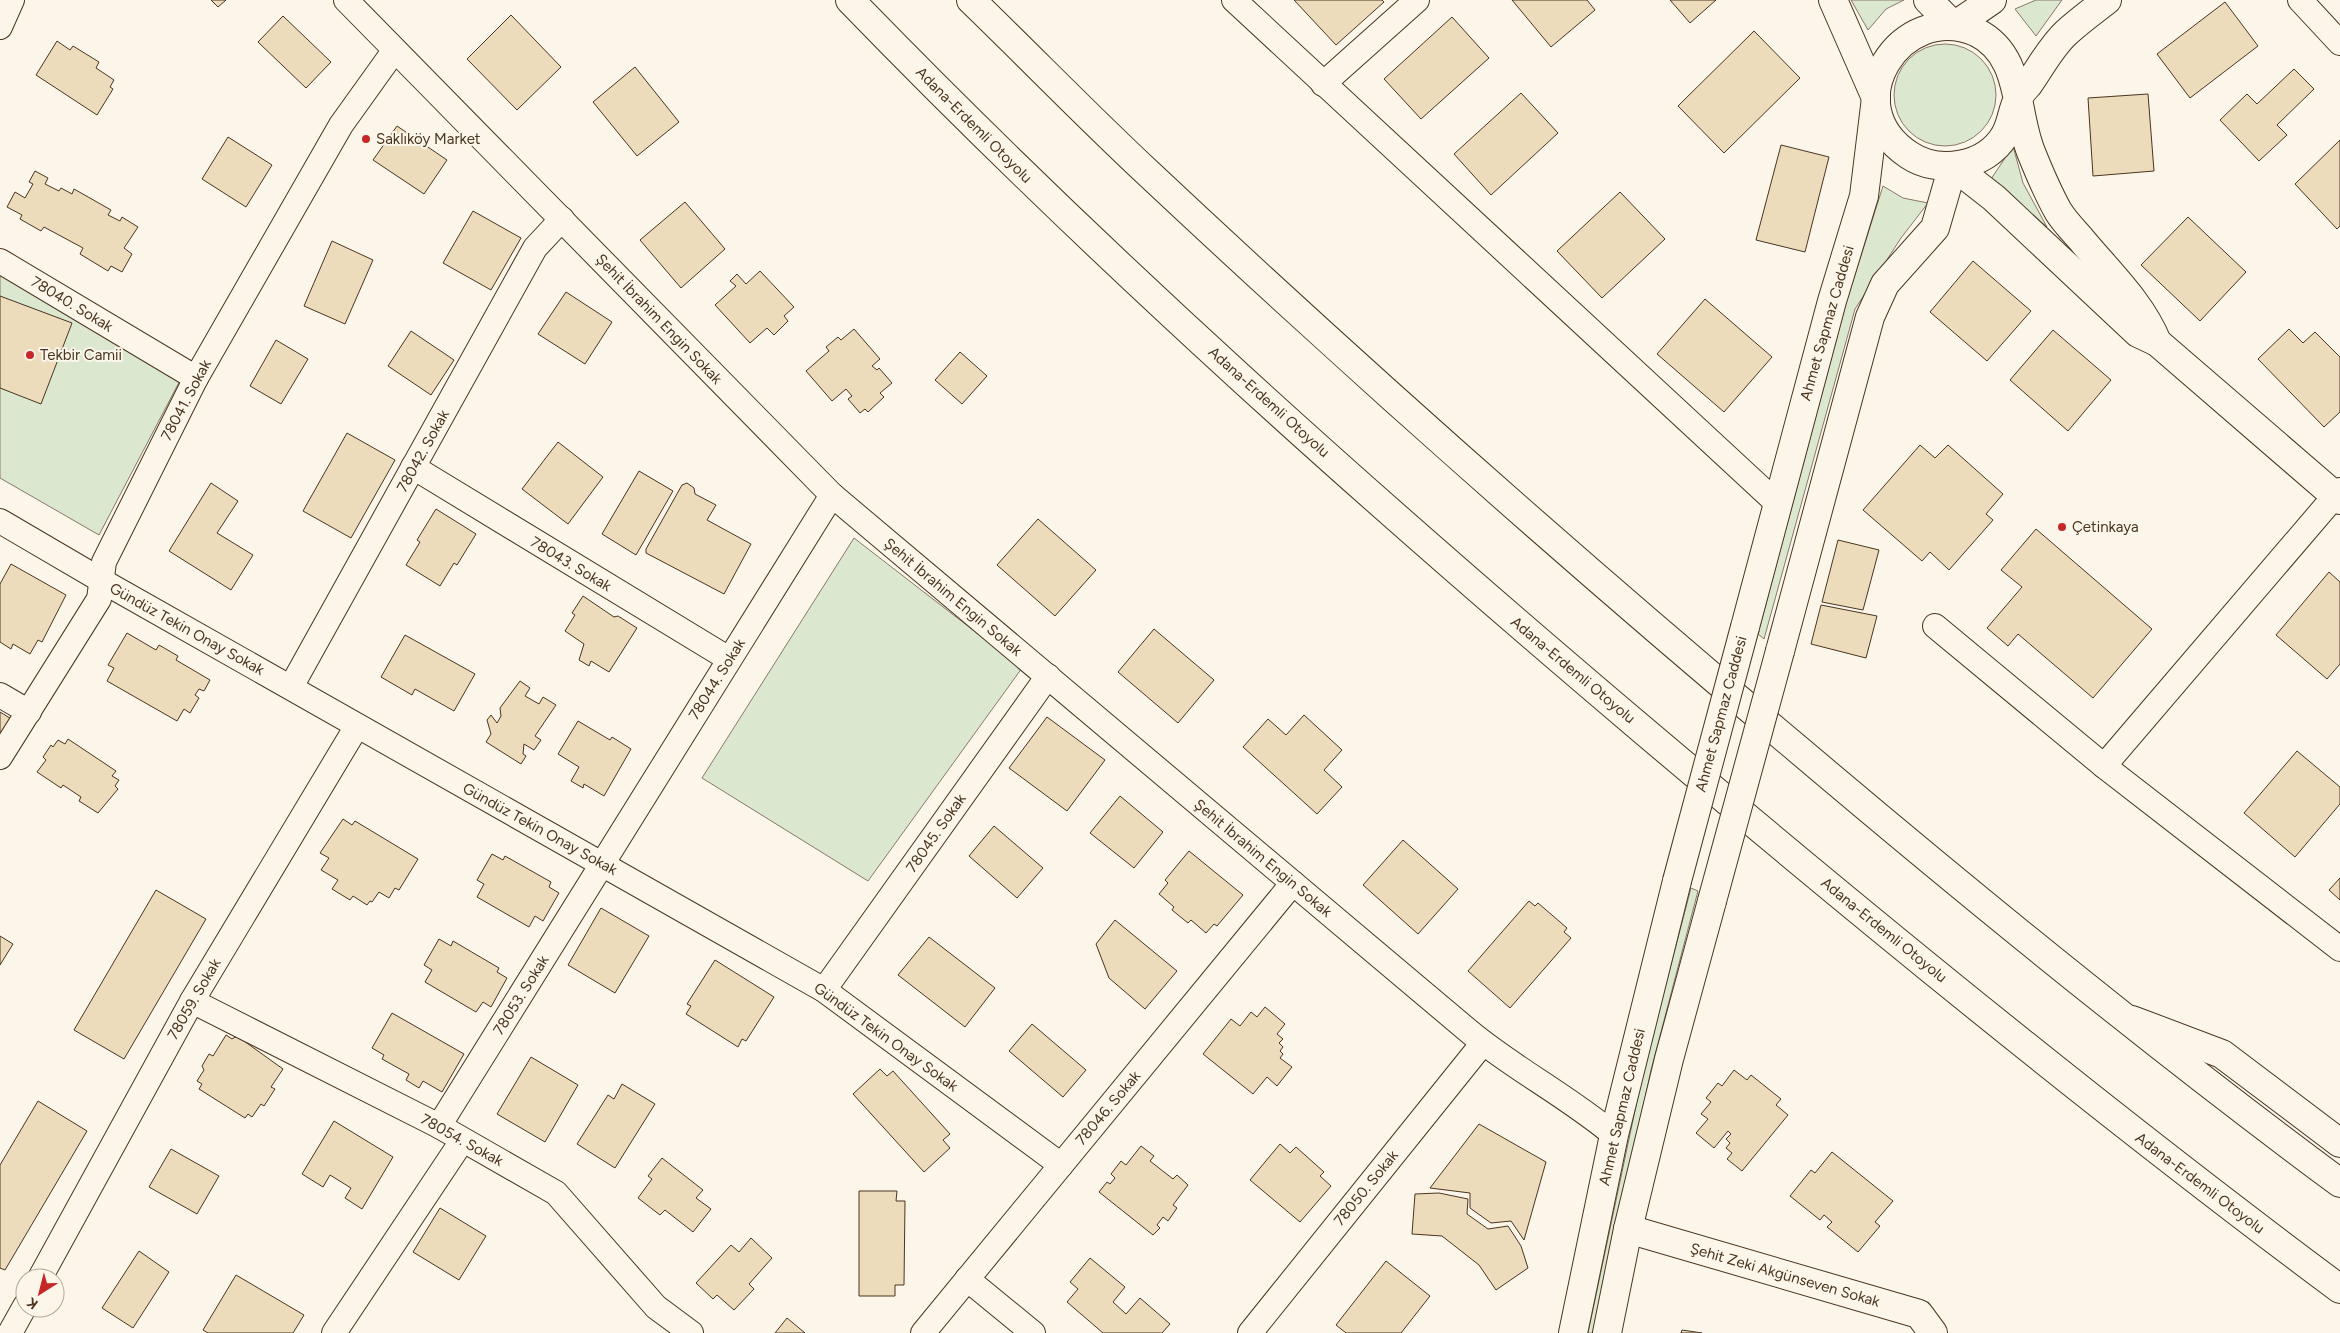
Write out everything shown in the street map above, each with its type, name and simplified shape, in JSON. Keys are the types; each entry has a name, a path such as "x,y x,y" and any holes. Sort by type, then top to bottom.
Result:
{"main road":[{"name":"Adana-Erdemli Otoyolu","path":"850,0 1030,180 1172,314 1481,593 1774,841 2093,1100 2340,1289"},
{"path":"971,0 1152,177 1389,394 1648,623 1924,856 2218,1093 2340,1183"},
{"path":"1833,0 1876,98 1879,117 1887,134 1899,149 1915,159 1934,165 1953,166 1972,162 1990,152 2004,137 2013,119 2017,100 2065,34 2107,0"},
{"path":"1928,0 1954,26"},
{"path":"1954,26 1992,0"},
{"path":"1876,98 1879,74 1890,53 1908,36 1930,27 1954,26 1975,32 1993,43 2006,59 2014,79 2017,100 2030,151 2059,212 2148,320 2157,342"},
{"name":"Ahmet Sapmaz Caddesi","path":"1573,1333 1614,1135 1677,881 1832,301 1864,196 1876,98"},
{"path":"1953,166 1994,198 2138,333 2157,342 2338,495"},
{"path":"1607,1333 1628,1229 1669,1059 1870,317 1885,284 1935,228 1953,166"},
{"path":"2123,1017 2222,1054 2340,1143"},
{"name":"Şehit Zeki Akgünseven Sokak","path":"1628,1229 1919,1314 1933,1333"}],"street":[{"path":"0,27 12,0"},
{"name":"Şehit İbrahim Engin Sokak","path":"346,0 832,495 1483,1043 1521,1071 1594,1118 1614,1135"},
{"path":"1234,0 1778,504"},
{"path":"1323,84 1417,0"},
{"path":"2300,0 2340,43"},
{"name":"78041. Sokak","path":"0,757 99,599 100,580 104,562 196,378 341,125 394,51"},
{"name":"78042. Sokak","path":"291,687 535,248 562,219"},
{"name":"78040. Sokak","path":"0,260 196,378"},
{"name":"78043. Sokak","path":"413,467 729,659"},
{"name":"78044. Sokak","path":"602,864 832,495"},
{"path":"2104,766 2338,495"},
{"name":"Gündüz Tekin Onay Sokak","path":"0,521 100,580 824,990 1061,1165"},
{"path":"1935,626 2104,766 2340,949"},
{"name":"78045. Sokak","path":"824,990 1048,676"},
{"path":"0,695 29,712"},
{"name":"78059. Sokak","path":"45,1268 192,1001 357,726"},
{"name":"78053. Sokak","path":"439,1126 602,864"},
{"name":"78046. Sokak","path":"923,1333 1293,884"},
{"name":"78054. Sokak","path":"192,1001 439,1126 462,1141 556,1193 656,1307 691,1333"},
{"name":"78050. Sokak","path":"1250,1333 1483,1043"},
{"path":"334,1333 462,1141"},
{"path":"967,1279 1033,1333"}],"green space":[{"path":"1851,0 1904,0 1886,9 1868,30"},
{"path":"2036,0 2062,0 2036,36 2015,9"},
{"path":"1945,44 1965,48 1981,59 1992,75 1996,95 1992,115 1981,131 1965,142 1945,146 1925,142 1909,131 1898,115 1894,95 1898,75 1909,59 1925,48"},
{"path":"2013,146 2023,183 2047,227 1991,179"},
{"path":"1883,186 1903,198 1928,203 1901,238 1855,309 1764,639 1758,634 1846,303"},
{"path":"0,269 185,371 99,535 0,478"},
{"path":"854,538 1022,668 868,881 702,778"},
{"path":"1691,888 1698,891 1651,1070 1596,1333 1588,1333 1644,1068"}],"building":[{"path":"211,0 226,0 218,7"},
{"path":"1294,0 1382,0 1384,2 1336,45"},
{"path":"1512,0 1587,0 1595,10 1551,47"},
{"path":"1670,0 1716,0 1690,23"},
{"path":"2225,2 2258,46 2190,98 2157,54"},
{"path":"511,15 561,67 517,110 467,59"},
{"path":"283,16 331,62 306,88 258,42"},
{"path":"1452,17 1489,58 1421,119 1384,79"},
{"path":"1754,31 1800,78 1724,153 1678,106"},
{"path":"57,41 70,50 73,46 99,62 96,68 114,80 110,87 113,89 97,115 36,75"},
{"path":"635,67 679,122 637,156 593,102"},
{"path":"2294,69 2314,89 2277,125 2287,135 2259,161 2220,120 2247,94 2257,104"},
{"path":"1521,93 1558,133 1491,195 1454,154"},
{"path":"2148,94 2154,171 2093,176 2088,98"},
{"path":"397,126 447,160 424,194 373,160"},
{"path":"228,137 272,165 246,207 202,179"},
{"path":"2340,140 2340,226 2337,229 2295,184"},
{"path":"1781,145 1829,157 1805,252 1756,240"},
{"path":"35,171 48,178 45,184 59,191 61,188 72,194 74,189 111,210 108,215 120,221 122,217 138,227 124,248 132,254 122,272 111,266 108,271 80,254 83,248 44,227 41,231 20,219 22,215 7,207 15,192 25,198 33,184 29,182"},
{"path":"1620,192 1665,239 1602,298 1557,251"},
{"path":"685,202 725,249 681,288 640,240"},
{"path":"473,211 521,238 491,290 443,263"},
{"path":"2188,217 2246,272 2200,321 2141,265"},
{"path":"332,241 373,260 345,324 304,306"},
{"path":"1973,261 2031,311 1987,361 1930,312"},
{"path":"760,271 794,307 784,316 788,321 774,335 767,328 750,343 715,305 736,286 730,281 737,274 746,284"},
{"path":"566,292 612,322 585,364 538,334"},
{"name":"Tekbir Camii","path":"0,296 72,323 41,404 0,388"},
{"path":"1705,299 1772,357 1724,412 1657,354"},
{"path":"854,329 880,359 872,366 877,370 879,368 892,383 880,393 884,397 868,412 865,409 860,413 848,399 852,396 846,389 832,401 806,371 829,351 826,347 838,337 841,340"},
{"path":"2289,329 2303,343 2315,332 2340,357 2340,412 2324,427 2258,359"},
{"path":"2053,330 2111,380 2068,431 2010,380"},
{"path":"411,331 454,360 431,395 388,366"},
{"path":"276,340 308,359 281,404 250,386"},
{"path":"960,352 987,376 962,404 935,380"},
{"path":"347,433 395,460 351,538 303,511"},
{"path":"558,442 603,477 568,524 522,489"},
{"path":"1920,445 1935,458 1948,445 2003,494 1986,514 1993,520 1949,570 1930,552 1922,561 1863,510"},
{"path":"639,471 673,491 636,555 602,534"},
{"path":"211,483 238,501 217,533 253,555 231,590 169,551"},
{"path":"687,483 694,488 695,494 716,505 707,520 751,544 724,594 646,553 646,549 682,485"},
{"path":"436,509 476,534 457,565 454,563 440,586 406,565 420,542 417,540"},
{"path":"1038,519 1096,570 1055,616 997,565"},
{"path":"2036,529 2152,629 2093,698 2018,634 2008,646 1987,628 2022,587 2001,570"},
{"path":"1838,540 1879,550 1863,610 1822,602"},
{"path":"11,564 66,595 42,642 38,640 30,654 13,644 11,649 0,642 0,584"},
{"path":"2329,572 2340,582 2340,664 2327,679 2276,635"},
{"path":"583,596 614,617 618,616 637,628 609,672 591,661 589,666 579,660 584,644 565,631 575,615 572,613"},
{"path":"1821,605 1877,616 1866,658 1811,644"},
{"path":"1154,629 1214,680 1178,723 1118,672"},
{"path":"127,633 156,650 159,645 178,656 176,660 210,680 204,691 199,689 195,695 199,698 190,713 184,709 177,721 107,681 114,668 108,665"},
{"path":"405,635 475,674 454,711 415,689 412,695 381,677"},
{"path":"520,681 530,688 525,696 539,704 543,697 556,705 535,736 541,740 534,750 524,744 523,754 526,756 521,764 486,742 491,734 487,720 491,715 497,723 501,716 500,708"},
{"path":"0,712 13,720 0,741"},
{"path":"1304,715 1342,750 1324,770 1342,787 1317,814 1243,747 1268,719 1286,735"},
{"path":"1047,717 1105,760 1067,811 1009,768"},
{"path":"578,721 610,740 612,737 631,749 604,796 584,784 583,788 571,781 579,767 558,754"},
{"path":"68,739 116,771 112,776 119,780 115,786 118,789 98,813 79,801 81,797 63,785 61,788 37,772 46,760 43,757 51,745 53,747 58,740 65,744"},
{"path":"2297,751 2340,787 2340,804 2295,857 2244,813"},
{"path":"1120,796 1163,832 1134,868 1090,833"},
{"path":"343,819 352,825 355,821 418,859 399,890 395,888 389,898 379,892 372,902 370,901 367,905 353,896 350,900 332,889 338,880 321,870 329,858 320,853"},
{"path":"994,826 1043,868 1017,898 969,856"},
{"path":"1403,840 1458,889 1418,934 1363,885"},
{"path":"1189,851 1243,895 1217,926 1214,924 1206,933 1191,920 1188,923 1172,910 1174,907 1159,894 1168,883 1165,880"},
{"path":"492,854 503,860 505,856 551,882 549,887 559,893 543,921 535,916 529,927 477,897 484,884 477,880"},
{"path":"2340,878 2340,900 2329,890"},
{"path":"156,890 206,919 124,1059 74,1030"},
{"path":"1529,901 1535,906 1538,903 1567,928 1564,932 1571,938 1510,1008 1468,971"},
{"path":"601,908 649,936 615,993 568,965"},
{"path":"1115,920 1177,971 1145,1009 1109,978 1096,944"},
{"path":"0,936 13,944 0,965"},
{"path":"929,937 995,988 965,1027 898,975"},
{"path":"439,939 451,946 453,941 499,968 497,972 507,978 491,1007 483,1002 476,1012 425,982 432,970 424,965"},
{"path":"715,960 774,997 746,1041 742,1039 738,1047 686,1014 691,1006 687,1004"},
{"path":"1265,1007 1285,1024 1277,1034 1283,1039 1279,1043 1283,1047 1280,1051 1283,1054 1280,1058 1292,1067 1277,1086 1267,1077 1253,1094 1203,1054 1231,1019 1240,1026 1251,1012 1257,1017"},
{"path":"392,1013 464,1054 442,1092 423,1081 419,1088 406,1080 409,1074 382,1059 384,1055 372,1048"},
{"path":"1032,1024 1086,1070 1063,1097 1009,1051"},
{"path":"226,1035 232,1039 237,1036 283,1069 271,1087 275,1089 264,1106 261,1104 252,1117 248,1114 245,1118 199,1089 202,1084 197,1081 204,1070 202,1066 209,1054 213,1056"},
{"path":"531,1057 578,1085 545,1142 497,1114"},
{"path":"880,1069 887,1076 893,1071 950,1134 943,1140 950,1148 924,1172 853,1094"},
{"path":"1734,1070 1747,1080 1751,1075 1781,1099 1776,1105 1788,1115 1742,1171 1727,1159 1732,1153 1726,1148 1730,1143 1726,1139 1731,1134 1728,1131 1714,1148 1696,1133 1708,1119 1701,1114 1711,1102 1706,1098 1718,1083 1722,1086"},
{"path":"622,1084 655,1104 615,1168 577,1144 608,1095 614,1099"},
{"path":"38,1101 87,1131 5,1270 0,1268 0,1165"},
{"path":"334,1121 393,1157 362,1209 345,1198 351,1188 330,1175 323,1187 302,1174"},
{"path":"1479,1124 1546,1162 1524,1240 1511,1221 1491,1223 1470,1208 1470,1193 1430,1188"},
{"path":"1280,1144 1290,1153 1296,1147 1324,1172 1320,1176 1331,1186 1300,1222 1250,1180"},
{"path":"1141,1146 1154,1156 1150,1161 1173,1179 1177,1175 1188,1185 1173,1205 1177,1208 1168,1221 1163,1217 1157,1225 1160,1228 1153,1235 1099,1192 1107,1182 1110,1184 1115,1178 1111,1174 1121,1161 1126,1165"},
{"path":"171,1149 219,1176 197,1214 149,1187"},
{"path":"1832,1152 1893,1201 1875,1222 1880,1226 1858,1252 1827,1227 1832,1222 1824,1215 1820,1220 1790,1196 1811,1170 1815,1173"},
{"path":"662,1158 703,1190 696,1198 711,1209 693,1232 665,1210 660,1215 638,1198 652,1179 648,1176"},
{"path":"859,1191 897,1191 896,1201 905,1201 904,1285 895,1285 895,1296 859,1296"},
{"path":"1439,1193 1468,1199 1467,1214 1488,1229 1508,1226 1521,1246 1528,1268 1496,1290 1479,1265 1442,1236 1412,1234 1415,1194"},
{"path":"440,1208 486,1236 459,1280 413,1252"},
{"path":"751,1238 772,1258 749,1284 754,1289 734,1310 717,1295 713,1299 696,1283 731,1245 739,1252"},
{"path":"139,1251 169,1272 133,1328 102,1308"},
{"path":"1090,1258 1125,1287 1113,1302 1126,1314 1140,1298 1170,1324 1162,1333 1103,1333 1067,1302 1078,1289 1070,1282"},
{"path":"1386,1261 1430,1296 1401,1333 1346,1333 1336,1325"},
{"path":"236,1275 304,1315 293,1333 208,1333 203,1330"},
{"path":"787,1318 805,1333 775,1333"},
{"path":"1682,1330 1702,1333 1681,1333"}],"place":[{"name":"Saklıköy Market","path":"366,139"},
{"name":"Tekbir Camii","path":"30,355"},
{"name":"Çetinkaya","path":"2062,527"}]}
